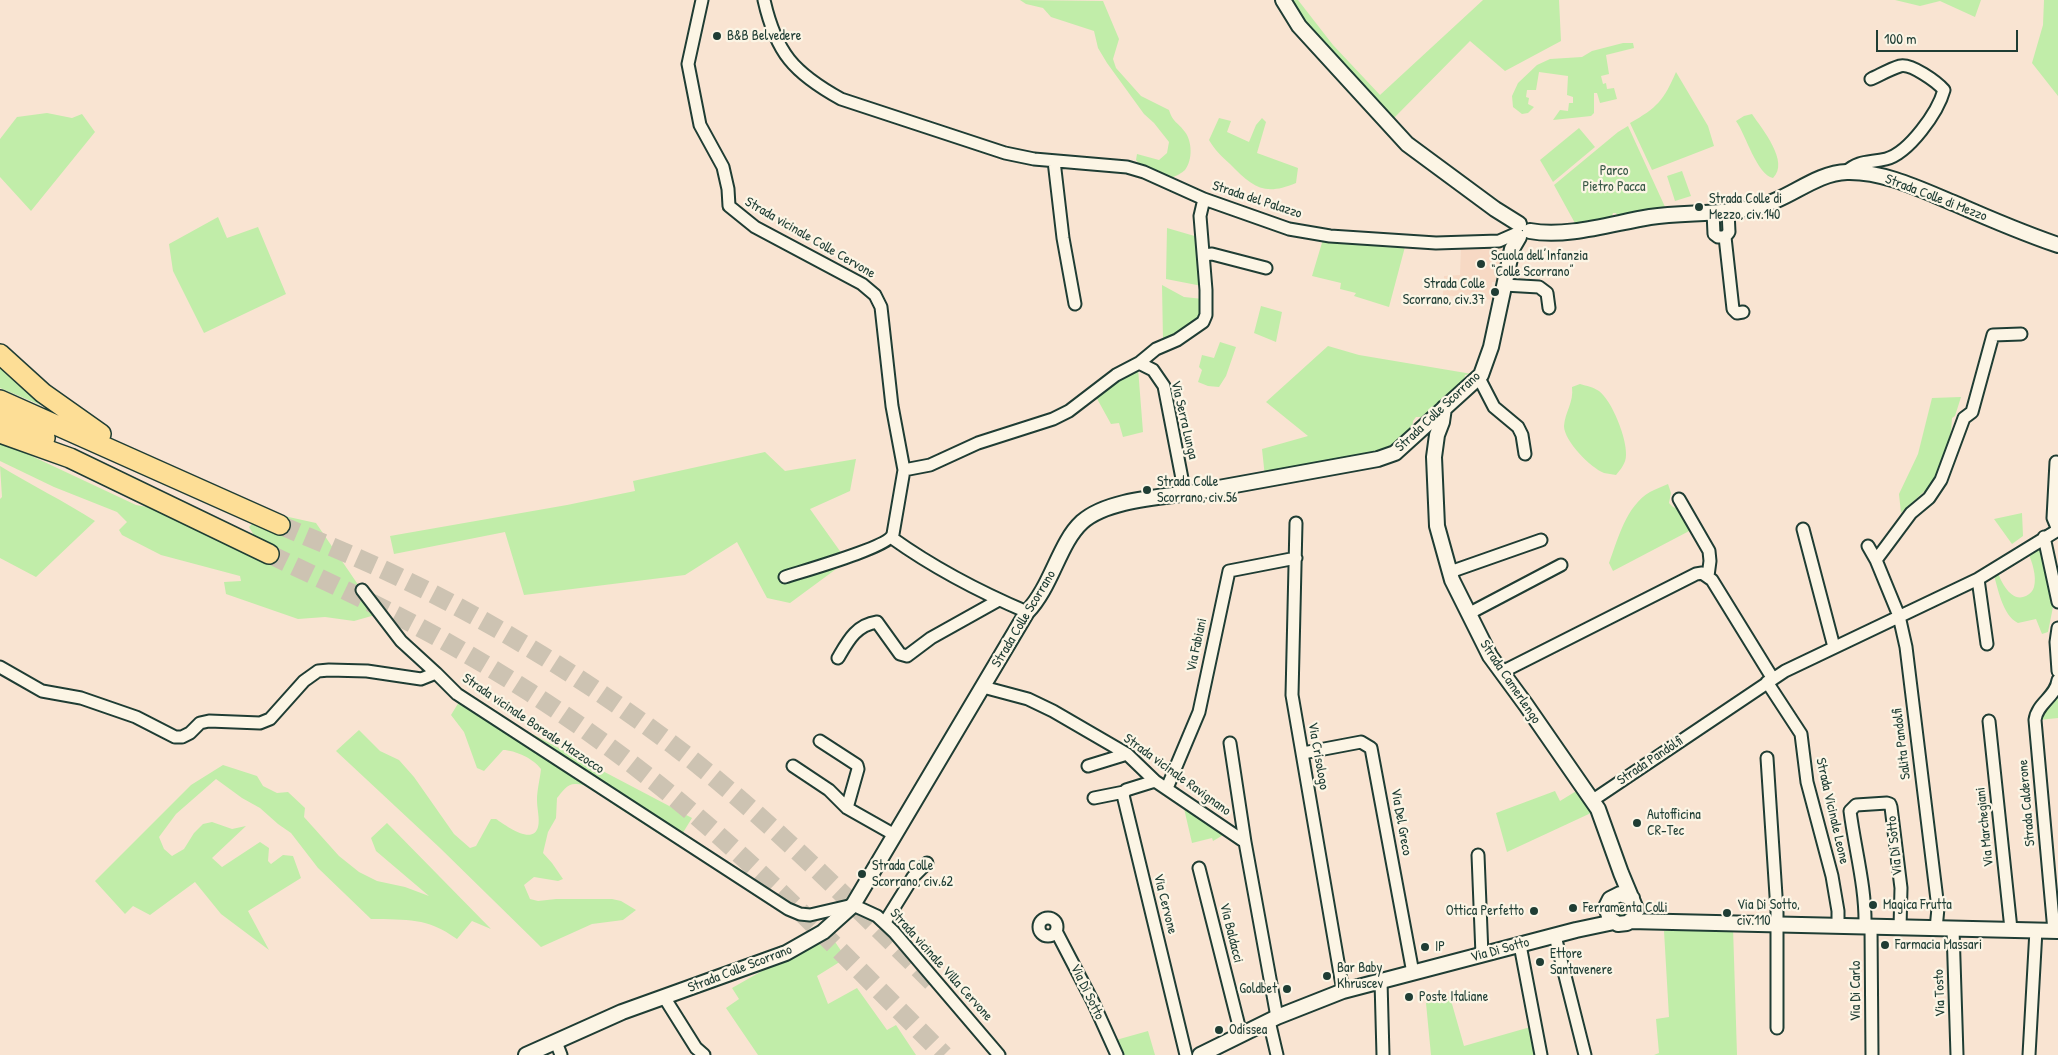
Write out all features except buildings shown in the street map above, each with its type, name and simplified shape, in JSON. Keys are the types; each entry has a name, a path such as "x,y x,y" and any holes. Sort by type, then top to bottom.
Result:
{"highway":[{"path":"0,354 36,388 70,414 190,484"},
{"path":"0,400 280,525"},
{"path":"0,415 150,495"},
{"path":"0,433 70,458 269,554"}],"street":[{"name":"Strada vicinale Colle Cervone","path":"702,0 688,64 700,125 723,167 728,189 729,206 755,227 862,284 875,295 881,307 892,406 904,470 892,538"},
{"name":"Strada del Palazzo","path":"764,0 768,20 779,47 799,71 819,87 841,99 1005,153 1034,159 1127,167 1144,172 1204,199 1289,228 1330,236 1436,243 1499,241 1517,229"},
{"path":"1282,0 1298,26 1402,139 1424,158 1452,176 1517,229"},
{"path":"1846,172 1857,163 1884,160 1895,156 1926,125 1944,90 1936,82 1907,65 1900,66 1871,80"},
{"path":"1054,161 1063,238 1075,304"},
{"name":"Strada Colle di Mezzo","path":"1517,229 1561,232 1651,217 1728,211 1770,203 1828,175 1846,172 1865,173 1918,188 2024,233 2058,245"},
{"path":"904,470 930,465 978,443 1053,419 1068,411 1116,376 1139,363 1156,349 1177,340 1205,318 1206,290 1200,216 1204,199"},
{"path":"1728,211 1729,232 1725,237 1733,309 1737,313 1743,312"},
{"path":"1713,212 1714,234 1718,237 1725,237"},
{"name":"Strada Colle Scorrano","path":"526,1055 558,1048 622,1012 786,953 823,932 853,905 893,834 1027,612 1037,602 1047,586 1075,531 1090,516 1127,503 1388,456 1400,449 1479,378 1491,347 1517,229"},
{"path":"1204,254 1212,254 1266,268"},
{"path":"1504,285 1539,287 1547,293 1549,308"},
{"path":"1876,560 1911,513 1929,498 1941,480 1964,418 1972,412 1993,335 2020,334"},
{"name":"Via Serra Lunga","path":"1139,363 1153,370 1164,386 1185,494"},
{"path":"1479,378 1494,407 1518,427 1522,435 1525,454"},
{"name":"Strada Camerlengo","path":"1444,408 1434,450 1437,526 1450,572 1468,614 1490,656 1593,800"},
{"name":"Strada Pandolfi","path":"1593,800 1770,680 1834,647 1978,579 2058,530 2053,518 2056,462"},
{"path":"1679,499 1708,552 1710,561 1708,576"},
{"name":"Via Crisologo","path":"1296,523 1292,695 1343,991"},
{"path":"1803,529 1834,647"},
{"path":"2044,537 2058,602"},
{"path":"785,577 849,556 892,538 928,563 999,600 1027,612"},
{"path":"1450,572 1541,540"},
{"name":"Salita Pandolfi","path":"1868,546 1876,560 1899,616 1906,647 1936,898 1936,929"},
{"name":"Via Fabiani","path":"1167,788 1198,712 1229,571 1296,558"},
{"path":"1468,614 1561,565"},
{"path":"1502,672 1696,574 1702,573 1708,576 1770,680"},
{"path":"1978,579 1987,644"},
{"name":"Strada vicinale Boreale Mazzocco","path":"362,590 401,641 457,694 788,909 800,914 810,915 853,905"},
{"path":"838,658 853,633 867,624 877,622 900,654 907,656 930,638 999,600"},
{"path":"2058,628 2056,642 2058,671"},
{"path":"0,667 42,691 81,698 136,717 175,736 182,737 190,734 200,724 209,721 260,723 270,718 304,681 318,671 367,671 420,679 436,673"},
{"name":"Strada Vicinale Leone","path":"1770,680 1801,734 1807,782 1832,876 1838,911 1838,926"},
{"name":"Strada Calderone","path":"2056,931 2035,720 2038,708 2055,691 2058,680"},
{"name":"Strada vicinale Ravignano","path":"983,687 1028,699 1053,711 1127,754 1155,781 1245,842"},
{"name":"Via Marchegiani","path":"1989,721 2011,929"},
{"path":"820,741 857,765 858,769 847,808"},
{"name":"Via Del Greco","path":"1302,753 1361,742 1368,744 1371,748 1413,973"},
{"path":"1230,743 1277,1055"},
{"path":"1088,766 1127,754"},
{"path":"1767,758 1777,924 1777,1028"},
{"path":"793,766 829,790 847,808 893,834"},
{"path":"1094,798 1124,792 1155,781"},
{"name":"Via Cervone","path":"1124,792 1123,795 1186,1055"},
{"path":"1593,800 1602,819 1621,874 1634,901 1636,914 1630,921"},
{"name":"Via Di Sotto","path":"1868,927 1850,811 1856,805 1887,802 1891,807 1901,888 1900,928"},
{"path":"1478,855 1482,955"},
{"path":"885,922 910,882 927,863"},
{"name":"Via Baldacci","path":"1199,868 1241,1034"},
{"path":"1621,874 1618,887 1610,902 1608,916 1614,922 1622,924 1630,921 2056,931"},
{"path":"1610,902 1623,894 1651,916 1665,922"},
{"name":"Via Di Sotto","path":"1576,930 1610,902"},
{"name":"Strada vicinale Villa Cervone","path":"853,905 877,916 885,922 999,1055"},
{"name":"Via Di Sotto","path":"1200,1055 1273,1019 1343,991 1576,930 1614,922"},
{"name":"Via Di Carlo","path":"1868,927 1872,1055"},
{"name":"Via Tosto","path":"1953,929 1958,1055"},
{"name":"Via Di Sotto","path":"1056,930 1093,1002 1117,1055"},
{"path":"2029,1055 2036,930"},
{"path":"1555,936 1585,1055"},
{"path":"1520,945 1541,1055"},
{"path":"1381,981 1383,1055"},
{"path":"664,997 696,1048 704,1055"}],"shaded area":[{"name":"Scuola dell’Infanzia “Colle Scorrano”","path":"1499,244 1505,253 1498,282 1492,282 1491,292 1495,292 1494,300 1443,295 1444,276 1460,275 1461,246"}],"green space":[{"path":"1020,0 1103,1 1119,39 1113,59 1116,68 1141,96 1169,110 1174,120 1185,132 1191,151 1188,166 1185,170 1171,178 1140,165 1136,160 1137,154 1159,160 1167,153 1169,142 1144,114 1107,63 1098,48 1094,31 1051,17 1043,8 1026,4"},
{"path":"1287,0 1298,0 1333,45 1380,95 1483,0 1559,0 1561,41 1505,71 1470,41 1391,121 1329,53"},
{"path":"1895,0 1981,0 1975,17 1940,1 1920,6"},
{"path":"2044,0 2058,0 2058,96 2032,63 2043,25"},
{"path":"1623,43 1633,43 1634,48 1606,55 1609,74 1601,76 1603,84 1606,83 1607,89 1614,88 1617,99 1600,103 1597,93 1594,93 1594,113 1591,116 1553,120 1560,110 1568,111 1569,103 1573,103 1573,97 1567,95 1568,76 1539,72 1536,90 1527,90 1526,97 1529,98 1528,104 1534,107 1528,113 1522,114 1513,107 1512,96 1518,83 1537,65 1550,59 1582,57 1592,51"},
{"path":"1676,72 1708,126 1714,146 1652,170 1630,123 1647,113 1659,102 1668,90"},
{"path":"47,113 72,118 82,114 95,132 31,211 0,177 0,139 17,117"},
{"path":"1752,114 1768,137 1776,155 1777,171 1773,178 1762,170 1736,121"},
{"path":"1219,118 1231,121 1227,132 1249,142 1256,125 1262,118 1266,122 1257,153 1298,168 1296,183 1275,189 1266,189 1245,178 1218,153 1209,140"},
{"name":"Parco Pietro Pacca","path":"1628,126 1666,209 1618,216 1616,213 1613,213 1611,219 1576,225 1554,185 1618,132"},
{"path":"1579,128 1595,147 1553,182 1540,160"},
{"path":"1682,171 1691,196 1675,201 1667,176"},
{"path":"218,217 227,238 258,227 286,294 204,333 173,271 169,244"},
{"path":"1167,228 1198,237 1202,286 1166,279"},
{"path":"1324,236 1406,243 1389,307 1354,296 1356,293 1340,289 1341,283 1312,276"},
{"path":"1162,285 1184,297 1203,299 1199,320 1163,341"},
{"path":"1261,306 1282,312 1276,342 1254,333"},
{"path":"1220,342 1236,347 1226,376 1219,387 1208,386 1198,382 1202,370 1199,367 1202,355 1214,358"},
{"path":"1328,346 1359,355 1472,374 1465,375 1465,382 1429,414 1423,417 1416,417 1413,421 1412,429 1387,448 1363,456 1265,477 1262,449 1308,436 1266,402"},
{"path":"0,360 50,409 0,388"},
{"path":"1138,368 1143,432 1123,437 1119,423 1111,424 1095,395 1113,381"},
{"path":"1580,384 1599,391 1609,403 1618,420 1626,448 1626,458 1616,475 1604,473 1592,466 1573,446 1565,432 1564,426 1572,397 1572,387"},
{"path":"1961,397 1955,416 1952,418 1951,432 1940,468 1931,485 1901,513 1899,494 1918,454 1932,398"},
{"path":"0,443 136,505 164,510 255,537 249,527 253,523 280,525 284,516 316,523 376,611 375,615 354,621 325,617 298,619 226,594 224,582 241,581 240,576 161,555 122,535 119,530 127,522 117,512 54,487 0,461"},
{"path":"765,452 785,471 856,459 850,491 810,509 847,561 790,603 767,598 737,542 685,575 524,595 505,532 394,554 390,536 635,491 633,481"},
{"path":"0,466 95,521 36,577 0,558 0,499 2,497"},
{"path":"1668,484 1671,493 1669,503 1673,507 1682,510 1693,529 1613,571 1609,563 1629,514 1642,498"},
{"path":"2022,513 2023,536 2012,544 1994,519"},
{"path":"2041,545 2054,602 2048,632 2042,634 2036,619 2018,623 2008,614 2001,600 1993,572 1997,570 2001,580 2011,594 2016,597 2027,595 2034,588 2035,583 2028,552"},
{"path":"462,697 692,818 676,844 587,786 581,784 570,785 557,798 556,818 548,832 543,853 563,879 558,881 534,877 524,885 530,899 538,901 556,899 612,899 621,901 636,910 623,920 592,924 541,947 440,848 336,751 359,730 380,751 399,760 414,777 454,834 470,848 476,846 491,819 496,819 518,832 531,835 539,824 537,796 541,769 524,756 503,750 484,771 477,768 464,732 451,715"},
{"path":"2058,697 2058,718 2039,720 2043,711"},
{"path":"223,765 257,776 263,786 277,793 288,792 305,808 304,817 339,856 359,872 377,881 405,887 429,896 376,851 371,838 387,823 491,929 472,921 457,939 426,923 406,920 371,919 318,868 291,833 260,808 242,798 216,779 176,814 159,837 164,849 172,856 184,849 194,833 203,824 212,822 232,829 246,826 212,858 222,867 260,842 269,848 268,861 271,864 283,855 293,856 301,878 248,911 269,950 221,914 195,882 150,915 133,906 125,914 95,881 191,785"},
{"path":"1578,790 1591,813 1507,852 1496,813 1555,791 1560,801"},
{"path":"1183,804 1225,834 1213,841 1212,838 1192,843"},
{"path":"1617,901 1628,902 1629,914 1625,918 1616,916 1612,905"},
{"path":"1733,927 1737,1055 1654,1055 1659,1053 1656,1019 1669,1017 1664,931"},
{"path":"829,933 846,958 817,976 828,1004 857,988 887,1030 896,1025 916,1055 758,1055 726,1008 739,999 732,988"},
{"path":"1450,997 1464,1046 1534,1026 1539,1055 1431,1055 1426,1003"},
{"path":"1148,1031 1155,1055 1122,1055 1116,1040"}],"tunnel":[{"path":"280,525 384,570 505,633 641,721 741,800 838,890 932,982"},
{"path":"269,554 382,608 448,643 550,705 599,739 646,775 724,840 799,910 944,1055"}],"place":[{"name":"B&B Belvedere","path":"717,36"},
{"name":"Strada Colle di Mezzo, civ.140","path":"1699,207"},
{"name":"Scuola dell’Infanzia “Colle Scorrano”","path":"1481,264"},
{"name":"Strada Colle Scorrano, civ.37","path":"1495,292"},
{"name":"Strada Colle Scorrano, civ.56","path":"1147,490"},
{"name":"Autofficina CR-Tec","path":"1637,823"},
{"name":"Strada Colle Scorrano, civ.62","path":"862,874"},
{"name":"Magica Frutta","path":"1873,905"},
{"name":"Ferramenta Colli","path":"1573,908"},
{"name":"Ottica Perfetto","path":"1534,911"},
{"name":"Via Di Sotto, civ.110","path":"1727,913"},
{"name":"Farmacia Massari","path":"1885,945"},
{"name":"IP","path":"1425,947"},
{"name":"Ettore Santavenere","path":"1540,962"},
{"name":"Bar Baby Khruscev","path":"1327,976"},
{"name":"Goldbet","path":"1287,989"},
{"name":"Poste Italiane","path":"1409,997"},
{"name":"Odissea","path":"1219,1030"}]}
